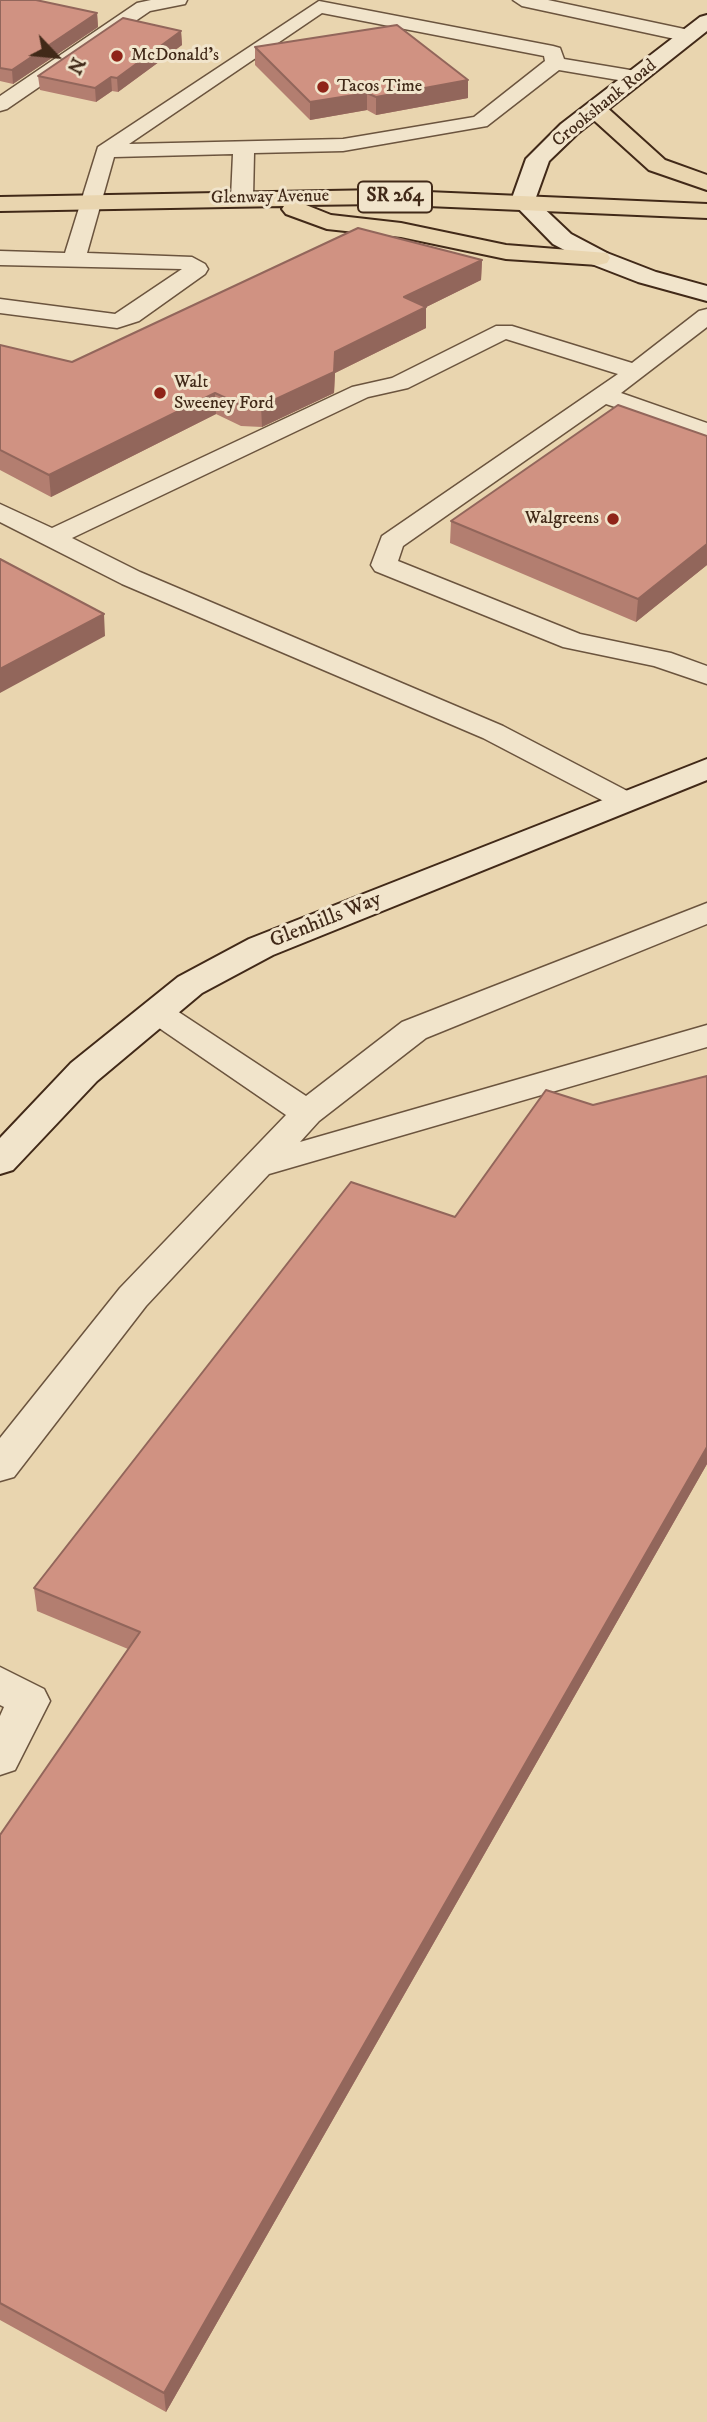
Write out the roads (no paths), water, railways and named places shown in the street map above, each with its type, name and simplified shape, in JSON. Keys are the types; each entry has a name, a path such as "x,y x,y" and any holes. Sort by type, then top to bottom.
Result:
{"main road":[{"path":"594,109 657,164 707,183"},
{"name":"Glenway Avenue","path":"0,204 382,197 707,211"},
{"path":"254,198 327,222 401,230 506,252 598,258"}],"street":[{"name":"Crookshank Road","path":"523,201 538,159 594,109 707,21"},
{"path":"523,201 562,239 598,258 647,277 707,295"},
{"name":"Glenhills Way","path":"0,1161 84,1072 190,985 261,947 707,769"}],"lane":[{"path":"0,106 150,3 178,0"},
{"path":"522,0 689,36"},
{"path":"74,260 93,202 105,151 311,4 553,52 555,63"},
{"path":"611,19 628,6"},
{"path":"105,151 343,145 480,122 555,63 636,77"},
{"path":"244,149 254,198"},
{"path":"0,258 180,262 192,264 197,269 131,316 117,321 0,306"},
{"path":"707,316 636,372 391,542 384,565 573,641 661,659 707,676"},
{"path":"52,538 360,392 400,383 504,331 636,372"},
{"path":"603,395 707,431"},
{"path":"2,516 52,538 131,579 494,732 625,801"},
{"path":"0,1466 133,1297 307,1112 414,1030 707,913"},
{"path":"157,1012 307,1112"},
{"path":"258,1166 707,1036"},
{"path":"0,1684 29,1701 0,1757"}],"place":[{"name":"McDonald's","path":"117,56"},
{"name":"Tacos Time","path":"323,87"},
{"name":"Walt Sweeney Ford","path":"160,393"},
{"name":"Walgreens","path":"613,519"}]}
